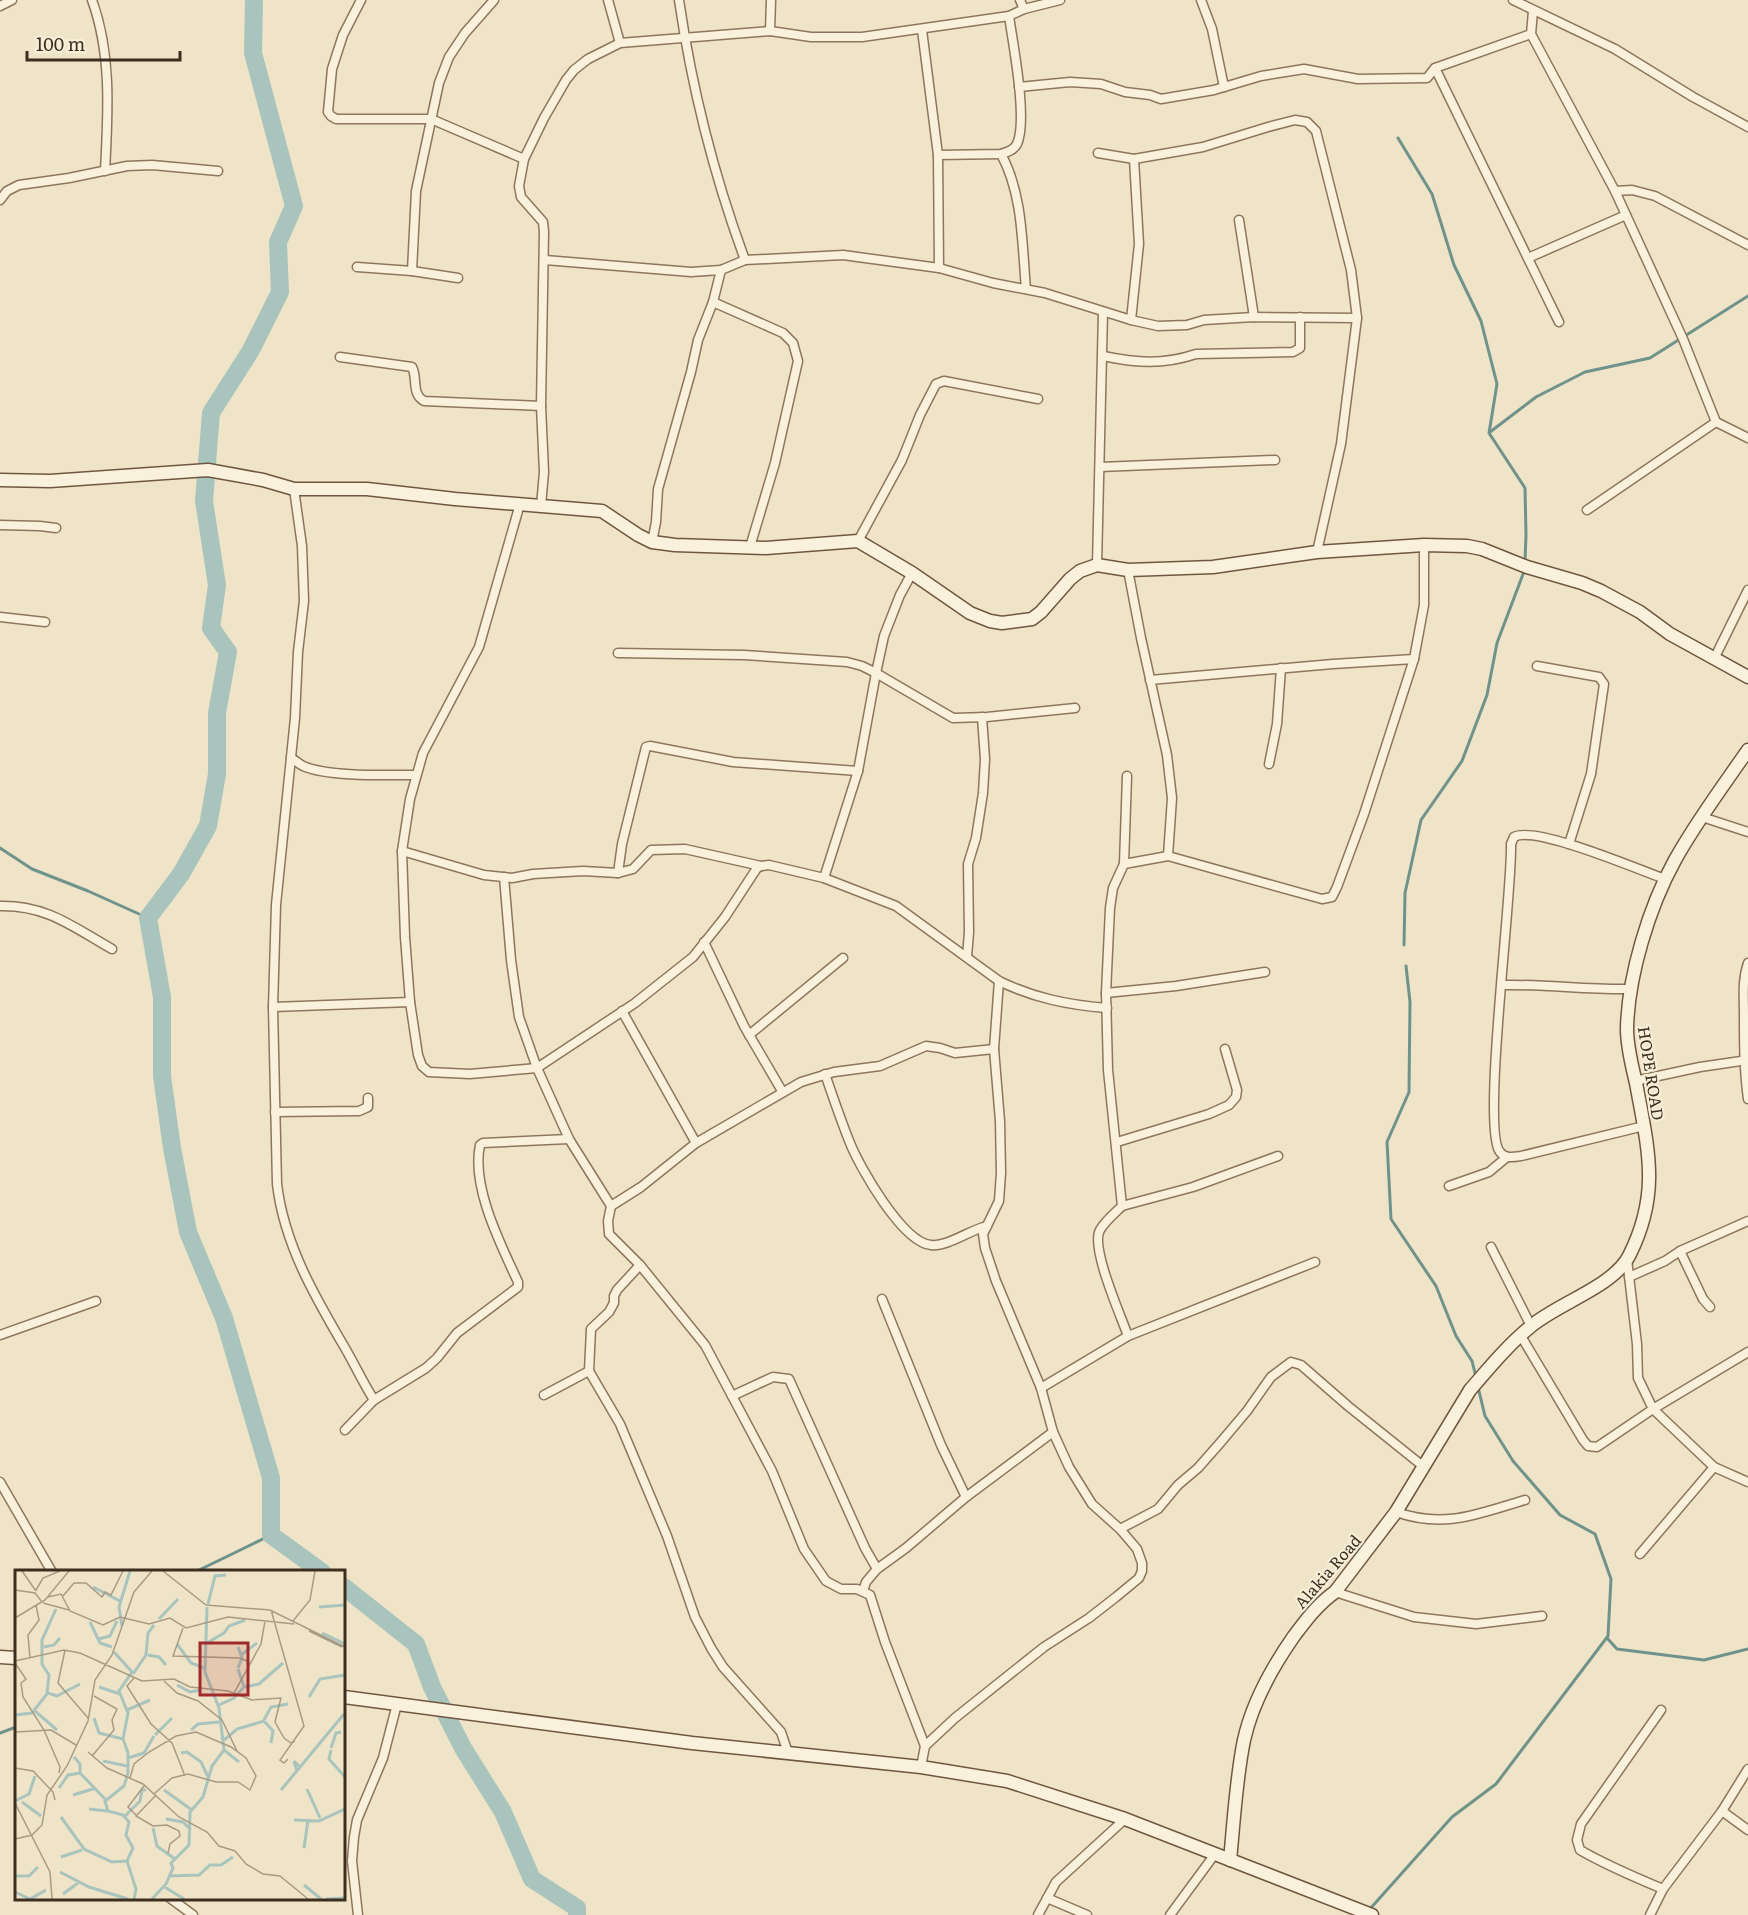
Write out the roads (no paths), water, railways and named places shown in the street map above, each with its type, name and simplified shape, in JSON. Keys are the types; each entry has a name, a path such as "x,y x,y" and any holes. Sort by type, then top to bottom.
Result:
{"street":[{"path":"0,6 12,0"},
{"path":"92,0 104,44 108,79 105,171"},
{"path":"361,0 343,35 332,69 328,112 331,116 336,119 431,119 524,159"},
{"path":"412,271 416,191 439,83 449,57 465,33 494,0"},
{"path":"608,0 620,43"},
{"path":"679,0 684,37 704,132 745,261"},
{"path":"770,31 771,0"},
{"path":"1020,0 1024,9"},
{"path":"541,506 544,460 541,406 545,260 543,222 521,197 519,186 524,159 544,118 570,75 588,59 620,43 770,31 811,37 862,37 1009,16 1024,9 1060,0"},
{"path":"1201,0 1212,29 1224,87"},
{"path":"1518,1 1615,49 1692,97 1748,127"},
{"path":"1533,10 1530,34 1615,191 1683,339 1716,422 1748,438"},
{"path":"938,155 1001,154 1016,146 1019,134 1019,87 1009,16"},
{"path":"922,30 938,155 939,268"},
{"path":"1019,87 1070,82 1101,84 1125,92 1150,95 1161,99 1224,87 1261,76 1304,69 1358,80 1427,78 1435,68 1530,34"},
{"path":"1435,68 1559,322"},
{"path":"1098,153 1134,159 1203,147 1295,120 1307,122 1316,131 1351,270 1357,318 1341,444 1317,552"},
{"path":"1001,154 1016,190 1026,288"},
{"path":"1131,320 1139,244 1134,159"},
{"path":"0,200 7,191 19,185 127,166 152,165 218,171"},
{"path":"1615,191 1632,190 1655,196 1748,245"},
{"path":"1528,258 1626,215"},
{"path":"1239,220 1254,317"},
{"path":"545,260 692,272 721,270 745,261 843,255 939,268 993,283 1026,288 1158,326 1254,317 1357,318"},
{"path":"357,267 412,271 458,278"},
{"path":"652,542 658,489 698,340 713,302 721,270"},
{"path":"713,302 783,333 794,343 798,361 776,463 750,547"},
{"path":"1097,565 1103,312"},
{"path":"1103,356 1137,363 1196,354 1293,352 1300,348 1300,317"},
{"path":"340,357 412,367 416,393 419,399 424,401 541,406"},
{"path":"858,541 902,460 920,415 936,384 944,381 1038,399"},
{"path":"1587,510 1716,422"},
{"path":"1100,467 1275,460"},
{"path":"0,480 50,481 208,470 263,480 294,489 367,489 455,500 602,511 628,530 652,542 675,545 766,548 858,541 912,573 970,613 1002,623 1032,619 1070,579 1080,571 1097,565 1128,570 1241,564 1317,552 1424,544 1467,546 1582,582 1620,600 1670,634 1748,677"},
{"path":"294,489 302,546 304,601 276,905 273,1007 277,1184 279,1203 296,1253 319,1304 374,1400"},
{"path":"520,504 479,646 423,753 415,775 402,851 410,1002 418,1055 422,1066 429,1072 470,1074 537,1068 622,1011 693,957 724,917 751,876 761,866"},
{"path":"0,525 56,528"},
{"path":"1124,864 1168,856 1322,899 1332,897 1364,814 1414,659 1424,605 1424,544"},
{"path":"1128,570 1168,766 1172,798 1168,856"},
{"path":"824,878 858,771 876,673 888,625 912,573"},
{"path":"1715,657 1748,590"},
{"path":"0,617 45,621"},
{"path":"618,653 808,658 847,662 876,673 953,718 1075,708"},
{"path":"1150,680 1414,659"},
{"path":"1537,666 1599,677 1604,684 1591,774 1569,844"},
{"path":"1269,764 1277,724 1281,668"},
{"path":"967,957 968,864 976,838 983,793 985,759 982,717"},
{"path":"618,873 622,844 646,747 733,762 858,771"},
{"name":"HOPE ROAD","path":"1521,1336 1530,1326 1609,1277 1627,1259 1647,1211 1650,1189 1644,1126 1627,1031 1630,989 1638,957 1665,879 1702,817 1748,750"},
{"path":"291,758 302,766 316,770 415,775"},
{"path":"1122,1206 1108,1070 1106,993 1110,908 1113,888 1124,864 1127,776"},
{"path":"1702,817 1748,832"},
{"path":"1507,1157 1499,1151 1495,1139 1494,1085 1503,985 1511,844 1514,837 1528,834 1569,844 1665,879"},
{"path":"402,851 484,875 504,877 583,872 618,873 633,869 651,850 685,849 761,866 769,865 824,878 896,906 999,981 1042,999 1070,1005 1107,1008"},
{"path":"504,877 511,960 519,1017 537,1068 569,1139 611,1206 608,1221 609,1233 640,1264 705,1345 772,1471 804,1549 826,1581 841,1589 863,1591 870,1595 885,1642 926,1746"},
{"path":"0,906 17,905 48,912 112,950"},
{"path":"704,942 749,1035 782,1091"},
{"path":"749,1035 843,958"},
{"path":"1748,963 1743,991 1748,1099"},
{"path":"1106,993 1176,986 1265,972"},
{"path":"921,1767 926,1746 955,1718 1044,1647 1089,1618 1138,1578 1142,1571 1142,1563 1137,1550 1120,1528 1092,1504 1069,1467 1053,1432 1041,1388 996,1281 984,1241 983,1234 999,1201 1001,1173 1000,1121 994,1049 999,981"},
{"path":"1503,985 1544,984 1592,990 1630,989"},
{"path":"273,1007 410,1002"},
{"path":"622,1011 696,1143"},
{"path":"611,1206 640,1187 696,1143 801,1082 825,1074 880,1066 926,1046 955,1053 994,1049"},
{"path":"1117,1142 1209,1114 1229,1105 1236,1097 1237,1090 1225,1049"},
{"path":"1635,1080 1746,1060"},
{"path":"825,1074 851,1145 888,1209 904,1228 927,1245 933,1246 987,1226"},
{"path":"275,1112 359,1111 369,1107 368,1098"},
{"path":"1449,1186 1489,1172 1507,1157 1521,1156 1644,1126"},
{"path":"345,1430 374,1400 426,1368 458,1333 518,1287 518,1282 488,1213 478,1164 480,1145 569,1139"},
{"path":"1128,1336 1100,1260 1097,1239 1100,1230 1122,1206 1193,1186 1278,1156"},
{"path":"1629,1277 1680,1251 1748,1221"},
{"path":"1491,1247 1530,1326"},
{"path":"1680,1251 1703,1299 1710,1307"},
{"path":"1627,1259 1638,1378 1653,1409 1714,1467 1748,1482"},
{"path":"1041,1388 1128,1336 1315,1262"},
{"path":"640,1264 617,1290 609,1312 591,1329 589,1371 620,1424 667,1536 695,1617 711,1648 735,1682 781,1732 788,1753"},
{"path":"882,1299 941,1445 966,1497"},
{"path":"0,1335 96,1301"},
{"path":"1521,1336 1576,1429 1588,1446 1597,1447 1653,1409 1748,1352"},
{"name":"Alakia Road","path":"1230,1860 1239,1770 1245,1739 1252,1716 1273,1670 1286,1648 1323,1600 1335,1592 1396,1512 1470,1390 1521,1336"},
{"path":"1120,1528 1158,1509 1220,1443 1271,1377 1291,1362 1301,1365 1424,1467"},
{"path":"544,1395 589,1371"},
{"path":"732,1396 773,1377 789,1379 865,1548 877,1569"},
{"path":"863,1591 866,1582 877,1569 906,1548 966,1497 1053,1432"},
{"path":"1640,1554 1714,1467"},
{"path":"0,1482 51,1570"},
{"path":"1396,1512 1413,1518 1437,1521 1459,1519 1525,1500"},
{"path":"1335,1592 1413,1617 1476,1624 1542,1616"},
{"path":"0,1657 15,1658"},
{"path":"345,1697 692,1743 921,1767 1007,1781 1125,1819 1368,1913"},
{"path":"358,1915 352,1861 355,1828 384,1758 397,1704"},
{"path":"1661,1710 1581,1824 1577,1840 1580,1850 1617,1869 1663,1888"},
{"path":"1650,1915 1663,1888 1722,1811 1748,1770"},
{"path":"1722,1811 1748,1830"},
{"path":"1038,1915 1056,1882 1065,1872 1125,1819"},
{"path":"1170,1915 1215,1854"},
{"path":"1047,1898 1087,1915"},
{"path":"171,1900 193,1915"}],"waterway":[{"path":"254,0 253,53 294,206 278,242 280,292 251,350 211,413 204,501 217,585 211,628 228,652 217,713 217,774 208,826 181,874 148,918 162,997 162,1076 172,1148 188,1232 224,1318 271,1478 271,1535 319,1570"},
{"path":"1398,138 1432,194 1454,265 1481,321 1497,384 1489,433 1525,488 1525,562"},
{"path":"1490,432 1536,397 1585,372 1650,358 1748,296"},
{"path":"1404,945 1405,893 1421,820 1462,761 1487,695 1497,643 1525,569"},
{"path":"0,848 32,869 148,918"},
{"path":"1406,966 1410,1002 1409,1092 1387,1142 1391,1219 1436,1286 1456,1336 1472,1361 1476,1377"},
{"path":"1369,1910 1452,1817 1496,1784 1608,1636 1611,1579 1595,1534 1560,1515 1513,1461 1485,1416 1478,1387"},
{"path":"199,1570 271,1535"},
{"path":"345,1588 416,1644 432,1687 463,1748 503,1812 532,1879 577,1908 577,1915"},
{"path":"1607,1638 1617,1649 1704,1660 1748,1649"},
{"path":"0,1733 15,1727"}]}
